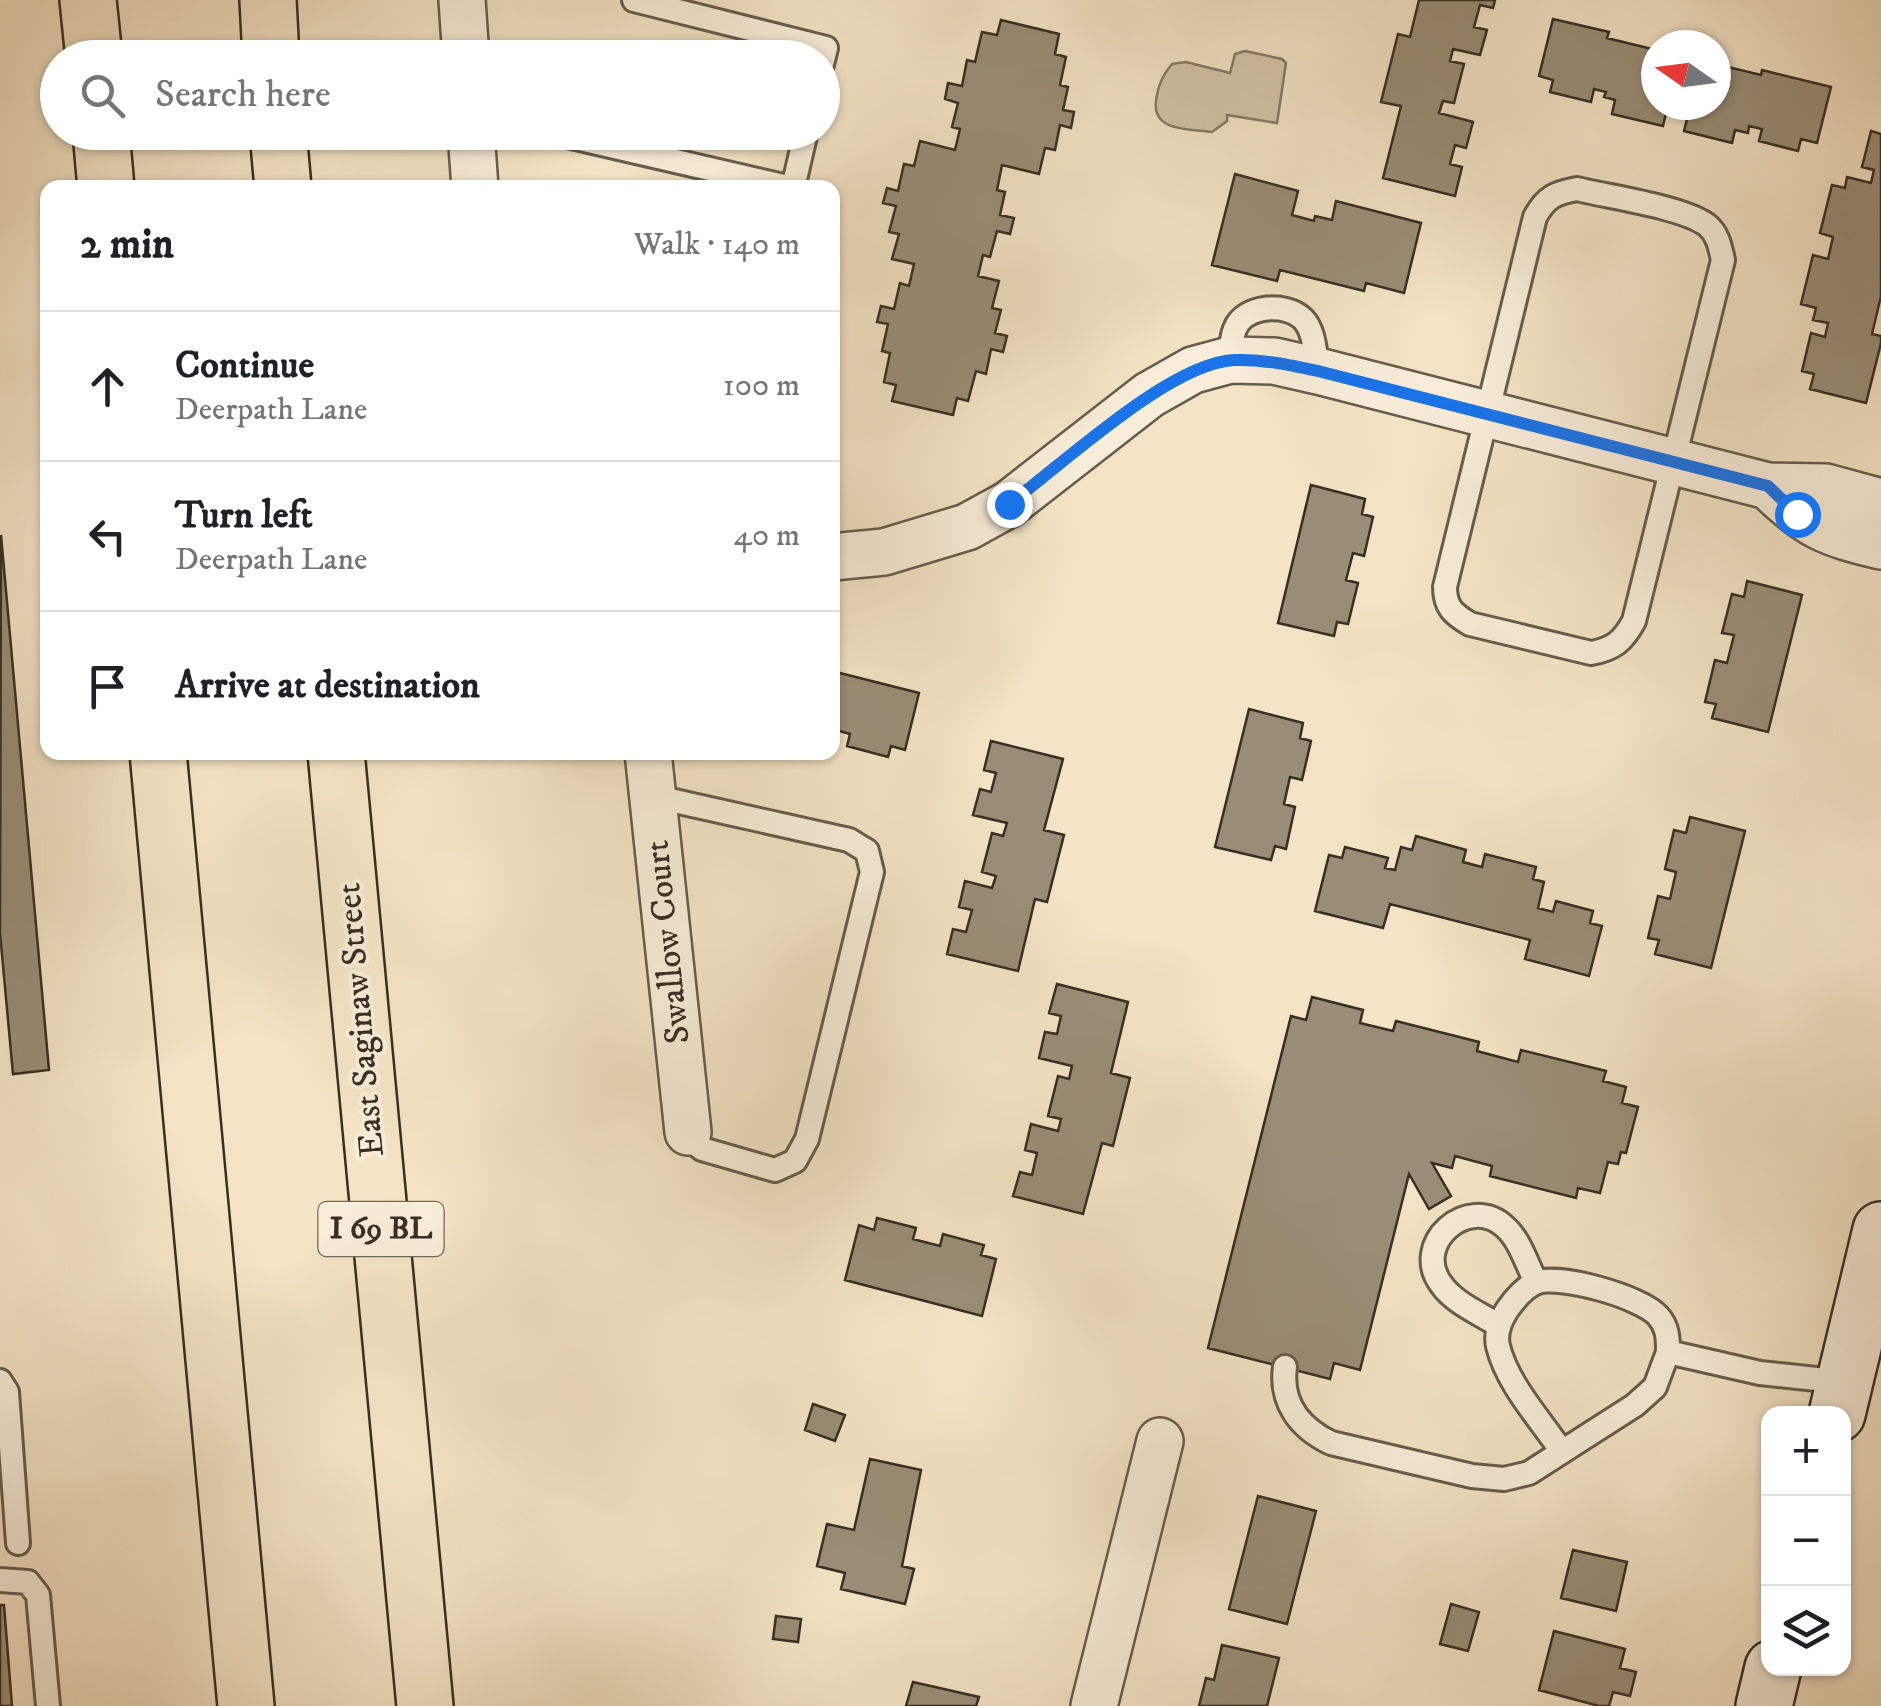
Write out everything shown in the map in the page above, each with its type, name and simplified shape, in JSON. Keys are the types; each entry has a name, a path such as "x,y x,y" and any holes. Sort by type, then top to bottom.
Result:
{"main road":[{"path":"88,0 92,40"},
{"path":"268,0 270,40"},
{"path":"103,150 105,180"},
{"path":"280,150 282,180"},
{"path":"159,760 246,1706"},
{"name":"East Saginaw Street","path":"337,760 425,1706"},
{"path":"1854,1395 1881,1230"},
{"path":"1764,1706 1771,1676"}],"street":[{"path":"462,0 465,40"},
{"path":"473,150 475,180"},
{"path":"840,556 884,552 967,527 1009,504 1149,395 1193,370 1230,360 1274,362 1318,371 1768,486 1826,487 1881,502"},
{"path":"1768,486 1797,514 1828,533 1881,546"},
{"name":"Swallow Court","path":"650,774 688,1132"},
{"path":"1094,1706 1160,1441"}],"lane":[{"path":"634,0 794,40"},
{"path":"628,150 757,180"},
{"path":"794,180 802,150"},
{"path":"1577,189 1690,216 1710,227 1720,243 1723,260 1634,621 1624,639 1609,650 1591,653 1470,624 1454,614 1444,601 1488,416 1536,217 1544,200 1577,189"},
{"path":"650,774 849,840 867,852 872,872 807,1139 795,1161 775,1170 702,1149 688,1132"},
{"path":"1498,1326 1457,1300 1434,1273 1434,1244 1442,1232 1465,1216 1494,1219 1514,1238 1536,1282"},
{"path":"1285,1367 1286,1395 1296,1418 1310,1433 1331,1442 1472,1476 1504,1479 1528,1473 1562,1452 1635,1405 1655,1387 1668,1352 1668,1335 1660,1317 1646,1306 1559,1279 1536,1282 1508,1308 1498,1326 1497,1342 1505,1365 1562,1452"},
{"path":"1668,1352 1854,1395"},
{"path":"0,1381 7,1392 18,1543"},
{"path":"0,1580 28,1582 38,1595 48,1706"}],"shaded area":[{"path":"1245,51 1286,63 1277,123 1227,115 1227,121 1212,132 1174,127 1160,118 1156,111 1158,91 1172,64 1186,62 1230,73 1235,54"}],"building":[{"path":"1419,0 1495,0 1493,8 1480,5 1474,27 1487,30 1480,55 1453,49 1450,61 1464,64 1454,103 1443,101 1439,113 1473,122 1466,148 1455,145 1450,164 1462,167 1455,196 1383,178 1401,106 1381,102 1398,34 1410,37"},
{"path":"1553,19 1609,32 1607,38 1641,46 1641,120 1664,120 1663,126 1612,114 1615,100 1604,97 1606,92 1594,89 1591,102 1550,92 1553,80 1539,76"},
{"path":"1001,20 1059,34 1055,54 1066,57 1060,85 1068,87 1063,110 1074,112 1071,128 1060,125 1055,150 1045,148 1039,174 1002,165 997,190 1005,192 1000,215 1014,218 1010,234 997,231 990,257 983,255 978,276 999,281 992,308 1001,310 995,333 1007,336 1003,352 991,349 986,374 976,371 968,401 957,398 953,415 892,401 896,385 884,382 890,353 882,351 888,324 877,322 881,306 894,309 900,283 909,286 914,264 892,259 899,234 889,232 896,206 883,203 887,188 898,191 904,164 914,166 920,141 955,150 960,129 952,127 958,103 945,99 948,83 962,86 967,60 975,62 982,32 997,35"},
{"path":"1731,68 1761,75 1762,70 1831,87 1817,143 1801,139 1798,151 1759,141 1762,129 1749,126 1748,133 1735,130 1732,143 1684,131 1687,120 1731,120"},
{"path":"1871,131 1881,134 1881,296 1872,334 1881,336 1881,343 1866,403 1810,389 1814,374 1802,371 1811,333 1825,337 1828,323 1813,320 1816,308 1801,304 1813,255 1828,259 1833,237 1820,233 1832,185 1845,188 1847,177 1871,183 1874,170 1862,167"},
{"path":"1235,174 1298,191 1292,215 1314,221 1315,216 1332,220 1336,201 1421,223 1404,293 1366,283 1364,291 1280,270 1277,281 1212,265"},
{"path":"1311,485 1365,499 1362,514 1373,517 1364,556 1353,553 1346,580 1358,583 1348,624 1337,622 1334,636 1278,623"},
{"path":"1,535 49,1070 13,1074 0,933"},
{"path":"1747,581 1802,595 1768,732 1712,718 1716,704 1705,702 1715,660 1727,663 1734,635 1722,633 1732,594 1744,597"},
{"path":"840,673 919,693 905,750 891,746 888,757 847,746 850,734 840,731"},
{"path":"1249,709 1303,723 1300,738 1311,741 1302,780 1290,777 1284,804 1295,807 1286,849 1275,846 1271,860 1215,847"},
{"path":"991,741 1063,759 1044,830 1064,835 1047,902 1035,899 1018,971 947,954 953,929 966,932 972,910 959,907 965,881 992,888 996,876 982,872 992,833 1003,836 1007,823 973,815 980,789 991,792 996,773 984,770"},
{"path":"1690,817 1745,831 1711,968 1655,954 1659,940 1648,938 1658,896 1670,899 1676,872 1665,869 1674,830 1686,833"},
{"path":"1416,836 1466,850 1463,862 1482,867 1485,854 1536,867 1533,879 1544,882 1538,908 1553,912 1556,901 1593,911 1590,923 1602,926 1589,976 1525,959 1530,940 1390,904 1383,928 1315,911 1329,855 1342,858 1345,847 1388,858 1385,868 1395,870 1401,847 1412,850"},
{"path":"1057,984 1128,1002 1111,1073 1130,1078 1113,1146 1102,1143 1083,1214 1013,1196 1020,1172 1032,1175 1037,1153 1025,1150 1031,1124 1058,1131 1061,1119 1048,1116 1058,1076 1069,1079 1072,1066 1039,1058 1045,1032 1057,1034 1061,1016 1049,1013"},
{"path":"1312,997 1363,1010 1360,1023 1393,1031 1396,1021 1479,1042 1477,1051 1518,1062 1521,1050 1606,1071 1603,1081 1626,1087 1622,1103 1638,1107 1626,1153 1621,1152 1618,1164 1608,1162 1600,1193 1578,1188 1576,1198 1490,1176 1492,1166 1455,1156 1452,1168 1432,1163 1451,1196 1429,1209 1409,1174 1360,1370 1334,1363 1330,1379 1208,1348 1291,1016 1306,1020"},
{"path":"877,1218 916,1228 913,1239 940,1246 943,1234 984,1245 981,1255 996,1259 982,1316 845,1280 859,1225 874,1230"},
{"path":"813,1404 845,1415 835,1441 805,1430"},
{"path":"870,1459 921,1470 902,1566 914,1569 905,1604 841,1589 845,1573 817,1566 827,1524 854,1530"},
{"path":"1258,1496 1316,1511 1287,1624 1229,1609"},
{"path":"1573,1550 1627,1562 1616,1611 1561,1598"},
{"path":"1451,1604 1479,1612 1468,1651 1440,1644"},
{"path":"0,1605 4,1605 12,1706 0,1706"},
{"path":"776,1616 801,1619 798,1642 773,1639"},
{"path":"1554,1631 1625,1649 1620,1668 1636,1672 1630,1696 1613,1692 1609,1706 1599,1706 1539,1690"},
{"path":"1222,1645 1279,1658 1267,1706 1199,1706 1206,1678 1214,1680"},
{"path":"913,1682 979,1697 976,1706 906,1706"}],"route":[{"path":"1009,504 1149,395 1193,370 1230,360 1274,362 1318,371 1674,460 1768,486 1797,514"}]}
